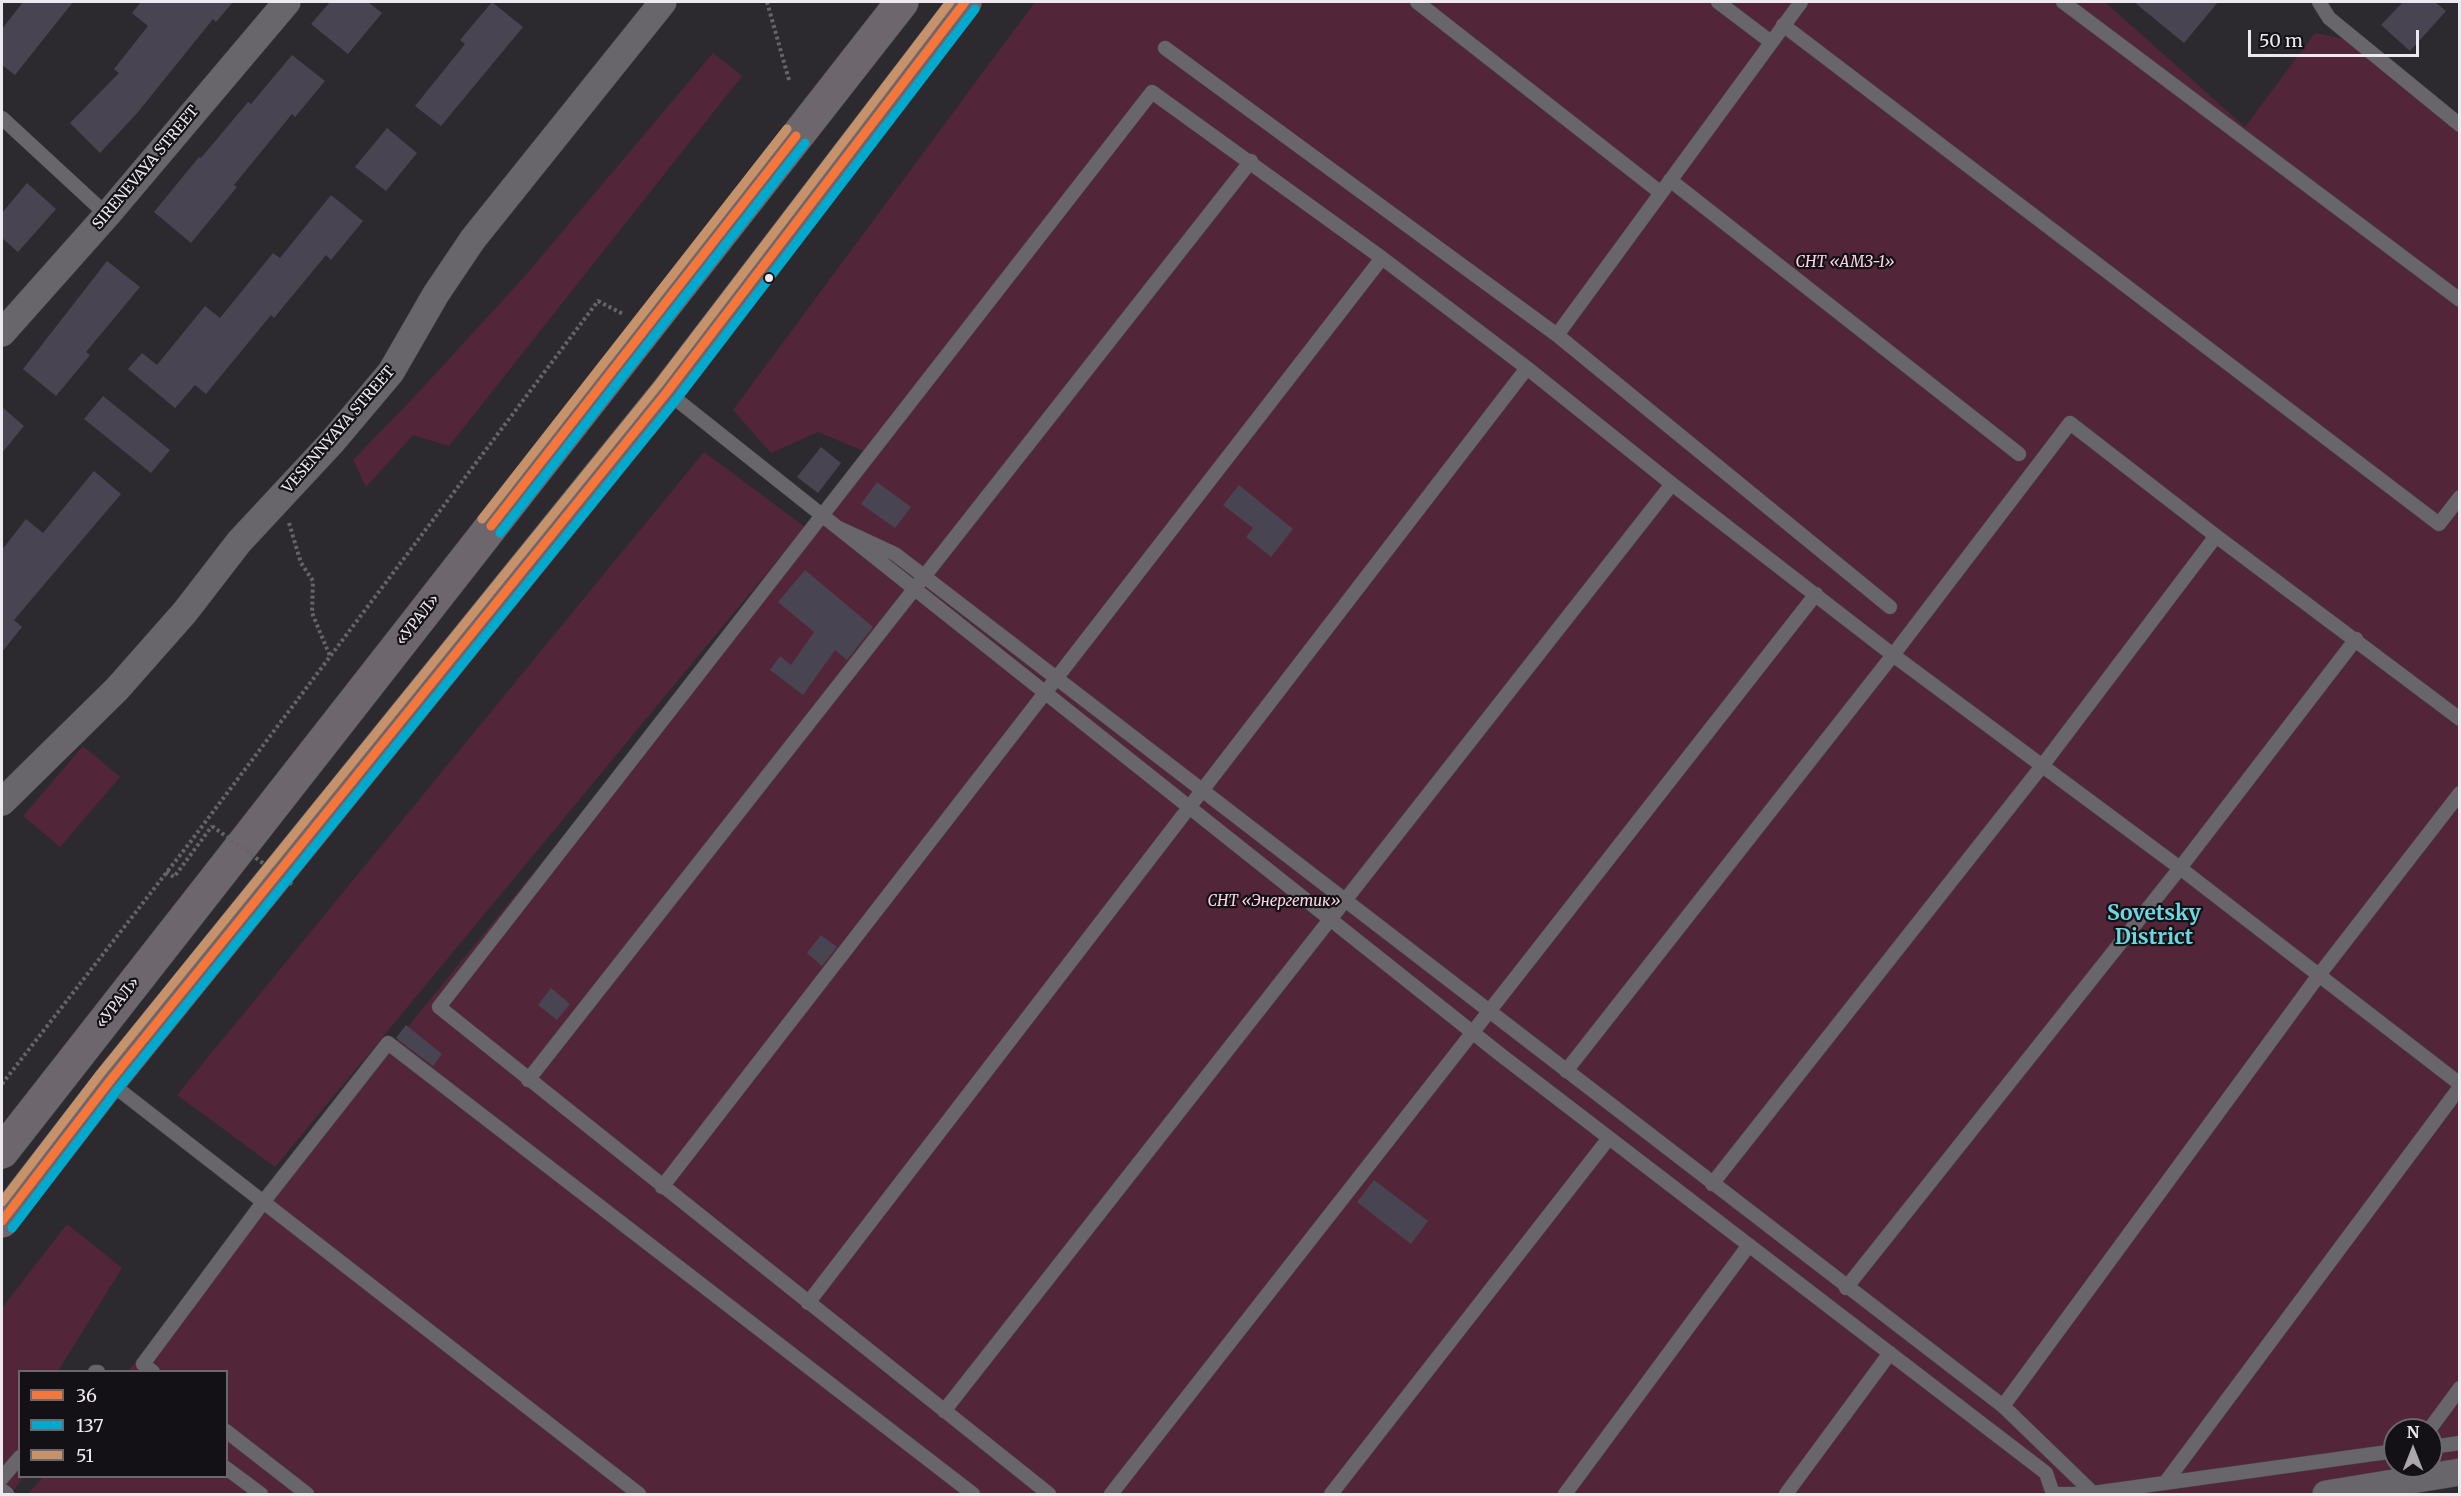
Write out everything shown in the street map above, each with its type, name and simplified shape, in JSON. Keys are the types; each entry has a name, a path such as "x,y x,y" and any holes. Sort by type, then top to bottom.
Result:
{"main road":[{"name":"«УРАЛ»","path":"2,1152 902,2"},
{"path":"2,1221 109,1082 667,392 965,2"}],"street":[{"name":"SIRENEVAYA STREET","path":"2,333 107,215 287,2"},
{"name":"VESENNYAYA STREET","path":"2,802 117,689 185,612 239,542 391,372 436,294 474,239 663,2"},
{"path":"2326,1494 2460,1472"}],"lane":[{"path":"1417,2 1661,193"},
{"path":"1718,2 1771,42"},
{"path":"1557,335 1801,2"},
{"path":"2063,2 2460,300"},
{"path":"2319,2 2329,18 2460,125"},
{"path":"1783,25 2439,524 2460,497"},
{"path":"1165,48 1557,335 1890,607"},
{"path":"1049,1494 439,1007 1152,92 1251,161 1527,368 1672,484 1893,655 2180,868 2460,1086 2165,1483"},
{"path":"2,118 107,215"},
{"path":"528,1080 1251,161"},
{"path":"1670,180 2019,454"},
{"path":"662,1187 1382,258"},
{"path":"808,1303 1527,368"},
{"path":"667,392 1472,1033 2046,1473 2051,1494 2094,1494 2383,1453"},
{"path":"1566,1071 1893,655 2070,423 2460,719"},
{"path":"944,1411 1672,484"},
{"path":"839,528 895,554 1846,1288 2003,1406 2094,1494"},
{"path":"1712,1184 2042,766 2216,536"},
{"path":"1111,1494 1816,594"},
{"path":"1846,1288 2180,868 2356,639"},
{"path":"2003,1406 2319,975 2460,793"},
{"path":"152,1370 143,1364 264,1201 388,1043 973,1494"},
{"path":"109,1082 639,1494"},
{"path":"1331,1494 1609,1138"},
{"path":"1565,1494 1749,1245"},
{"path":"1786,1494 1890,1353"},
{"path":"2439,1418 2460,1388"},
{"path":"228,1433 307,1494"},
{"path":"2443,1445 2460,1443"},
{"path":"2,1478 18,1459"},
{"path":"228,1469 261,1494"},
{"path":"2,1490 7,1494"}],"path":[{"path":"766,2 789,80"},
{"path":"2,1084 166,872 598,301 623,314"},
{"path":"282,496 301,563 313,581 312,613 330,656"},
{"path":"166,872 174,877 212,826 293,885"}],"green space":[{"name":"СНТ «Энергетик»","path":"1035,2 2105,2 2245,127 2315,33 2364,43 2459,117 2459,1479 2358,1494 28,1494 42,1478 228,1478 228,1370 129,1370 873,455 818,432 771,453 733,410"},
{"path":"713,53 742,76 449,446 413,435 366,487 353,460 525,276"},
{"path":"704,452 805,527 275,1167 177,1095"},
{"path":"83,746 120,777 60,847 23,816"},
{"path":"67,1224 122,1268 59,1370 18,1370 18,1478 23,1478 10,1494 2,1494 2,1308"}],"building":[{"path":"23,2 73,2 15,75 2,65 2,29"},
{"path":"141,2 233,2 216,22 213,19 138,112 100,153 70,123 119,73 114,69 148,26 132,13"},
{"path":"330,2 368,2 382,13 348,54 311,24"},
{"path":"492,2 523,27 441,126 415,106 465,44 460,40"},
{"path":"2134,2 2218,2 2184,43"},
{"path":"2403,2 2435,2 2446,11 2410,51 2381,25"},
{"path":"292,55 325,81 295,117 292,114 234,185 237,187 191,243 154,212 199,157 201,158 248,102 251,104"},
{"path":"387,128 417,153 386,191 355,167"},
{"path":"27,183 56,209 18,252 2,238 2,213"},
{"path":"331,195 363,221 331,260 326,255 274,318 271,315 206,394 195,385 175,408 128,369 142,353 157,365 205,306 220,318 273,253 280,258"},
{"path":"107,261 140,287 86,352 90,355 56,396 23,369"},
{"path":"103,396 170,450 151,473 84,419"},
{"path":"2,407 24,426 2,453"},
{"path":"821,447 841,463 818,493 797,477"},
{"path":"94,471 121,494 14,620 22,627 2,652 2,550 26,519 43,533"},
{"path":"877,482 911,507 895,528 861,504"},
{"path":"1239,485 1293,529 1271,557 1246,537 1253,528 1223,505"},
{"path":"805,570 873,627 847,660 835,650 803,695 770,670 780,656 791,665 814,632 778,602"},
{"path":"821,935 837,947 822,966 807,953"},
{"path":"551,988 570,1004 557,1020 538,1005"},
{"path":"406,1025 442,1054 433,1066 396,1038"},
{"path":"1374,1180 1428,1221 1411,1244 1357,1202"}],"transit line":[{"name":"51","path":"2,1202 100,1074 658,385 950,2"},
{"name":"36","path":"2,1221 109,1082 667,392 965,2"},
{"name":"137","path":"12,1228 118,1089 676,400 975,9"},
{"name":"51","path":"482,519 787,129"},
{"name":"36","path":"491,526 796,136"},
{"name":"137","path":"500,533 805,143"}],"district":[{"name":"Sovetsky District","path":"2154,926"}],"park label":[{"name":"СНТ «АМЗ-1»","path":"1845,263"}]}
